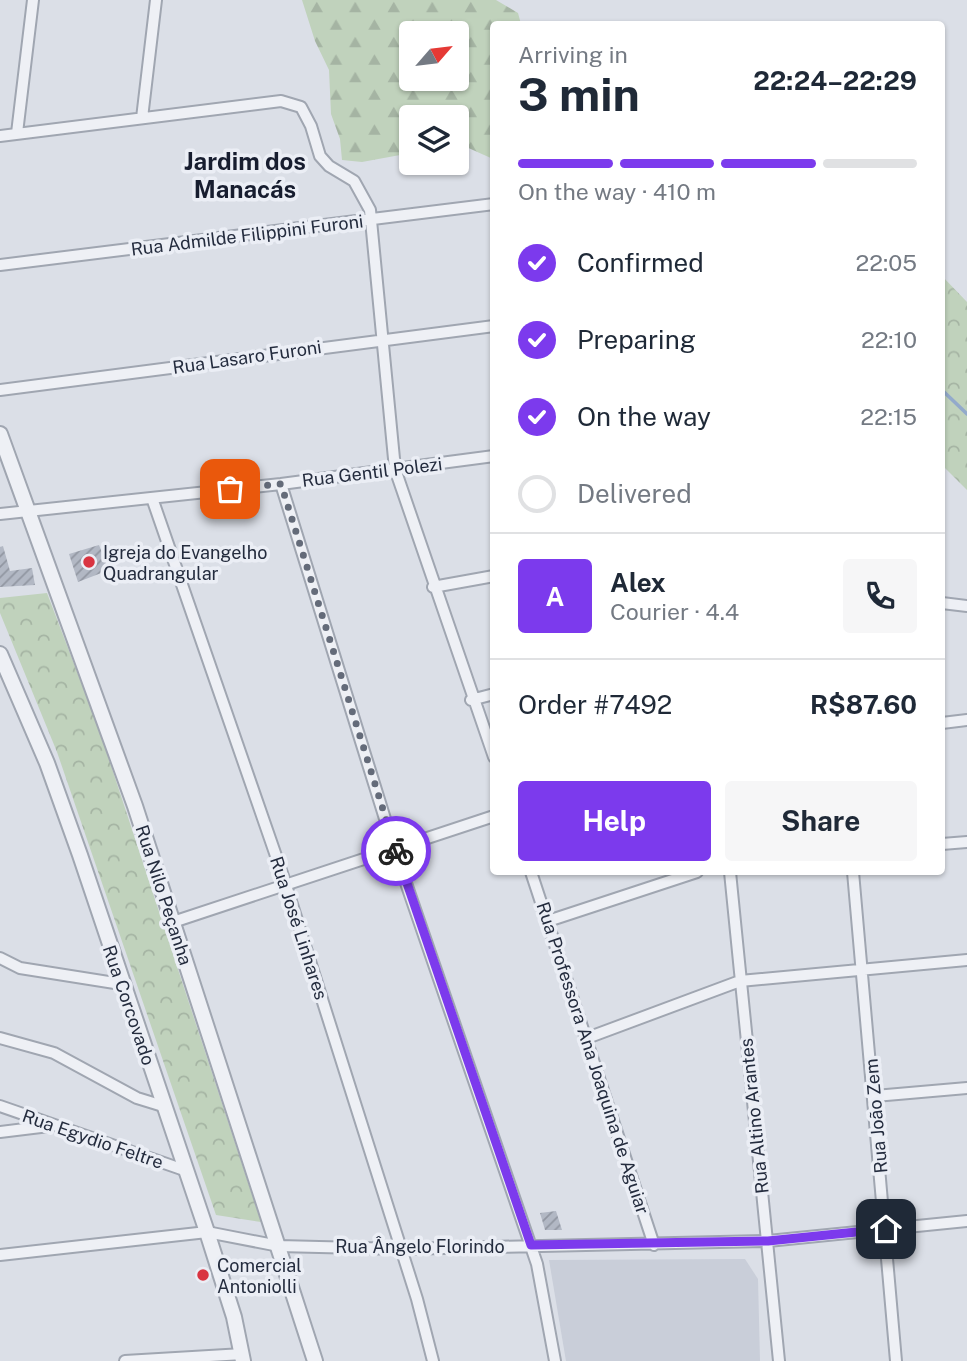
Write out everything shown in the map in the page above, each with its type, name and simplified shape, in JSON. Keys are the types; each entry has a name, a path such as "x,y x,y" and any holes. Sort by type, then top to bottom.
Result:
{"street":[{"path":"17,133 33,0"},
{"path":"142,118 156,0"},
{"path":"0,136 281,101 293,103 306,113 320,156 329,166 354,181 370,210 395,470 471,700 490,747"},
{"name":"Rua Admilde Filippini Furoni","path":"0,265 490,205"},
{"name":"Rua Lasaro Furoni","path":"0,390 490,326"},
{"name":"Rua Nilo Peçanha","path":"0,434 135,806 315,1361"},
{"name":"Rua Gentil Polezi","path":"0,514 281,484 490,457"},
{"path":"281,484 395,850 531,1245 555,1361"},
{"name":"Rua José Linhares","path":"152,498 286,884 433,1361"},
{"path":"433,587 490,577"},
{"path":"945,603 967,606"},
{"name":"Rua Corcovado","path":"0,654 47,763 207,1231 243,1357"},
{"path":"471,700 490,695"},
{"path":"945,723 967,720"},
{"path":"173,922 490,817"},
{"path":"945,844 967,842"},
{"name":"Rua Professora Ana Joaquina de Aguiar","path":"532,875 654,1245"},
{"path":"548,921 688,875"},
{"name":"Rua Altino Arantes","path":"730,875 779,1361"},
{"name":"Rua João Zem","path":"853,875 875,1096 896,1361"},
{"path":"0,958 20,968 121,984"},
{"path":"587,1038 740,981 863,972 967,960"},
{"path":"0,1038 54,1053 136,1098 163,1106"},
{"path":"875,1096 967,1087"},
{"name":"Rua Egydio Feltre","path":"0,1106 51,1126 187,1171"},
{"path":"0,1132 51,1126"},
{"name":"Rua Ângelo Florindo","path":"0,1255 207,1231 279,1246 400,1249 768,1241 967,1221"},
{"path":"125,1361 243,1357"}],"shaded area":[{"path":"745,1259 758,1279 760,1361 566,1361 549,1260"}],"green space":[{"path":"302,0 496,0 518,13 520,21 490,21 490,158 469,148 469,105 399,105 399,155 362,162 342,160 340,139 331,114 329,70 315,41"},
{"path":"945,279 967,302 967,490 945,468"},
{"path":"47,593 100,732 261,1222 216,1215 57,752 0,613 0,598"}],"building":[{"name":"Igreja do Evangelho Quadrangular","path":"99,545 109,570 78,582 69,554"},
{"path":"3,546 10,571 32,568 35,585 0,587 0,547"},
{"path":"556,1211 562,1230 545,1230 540,1213"}],"waterway":[{"path":"945,393 967,414"}],"way so far":[{"path":"230,489 281,484 396,851"}],"place":[{"name":"Igreja do Evangelho Quadrangular","path":"89,562"},
{"name":"Comercial Antoniolli","path":"203,1275"}],"district":[{"name":"Jardim dos Manacás","path":"245,175"}],"route":[{"path":"396,851 531,1245 768,1241 886,1229"}]}
